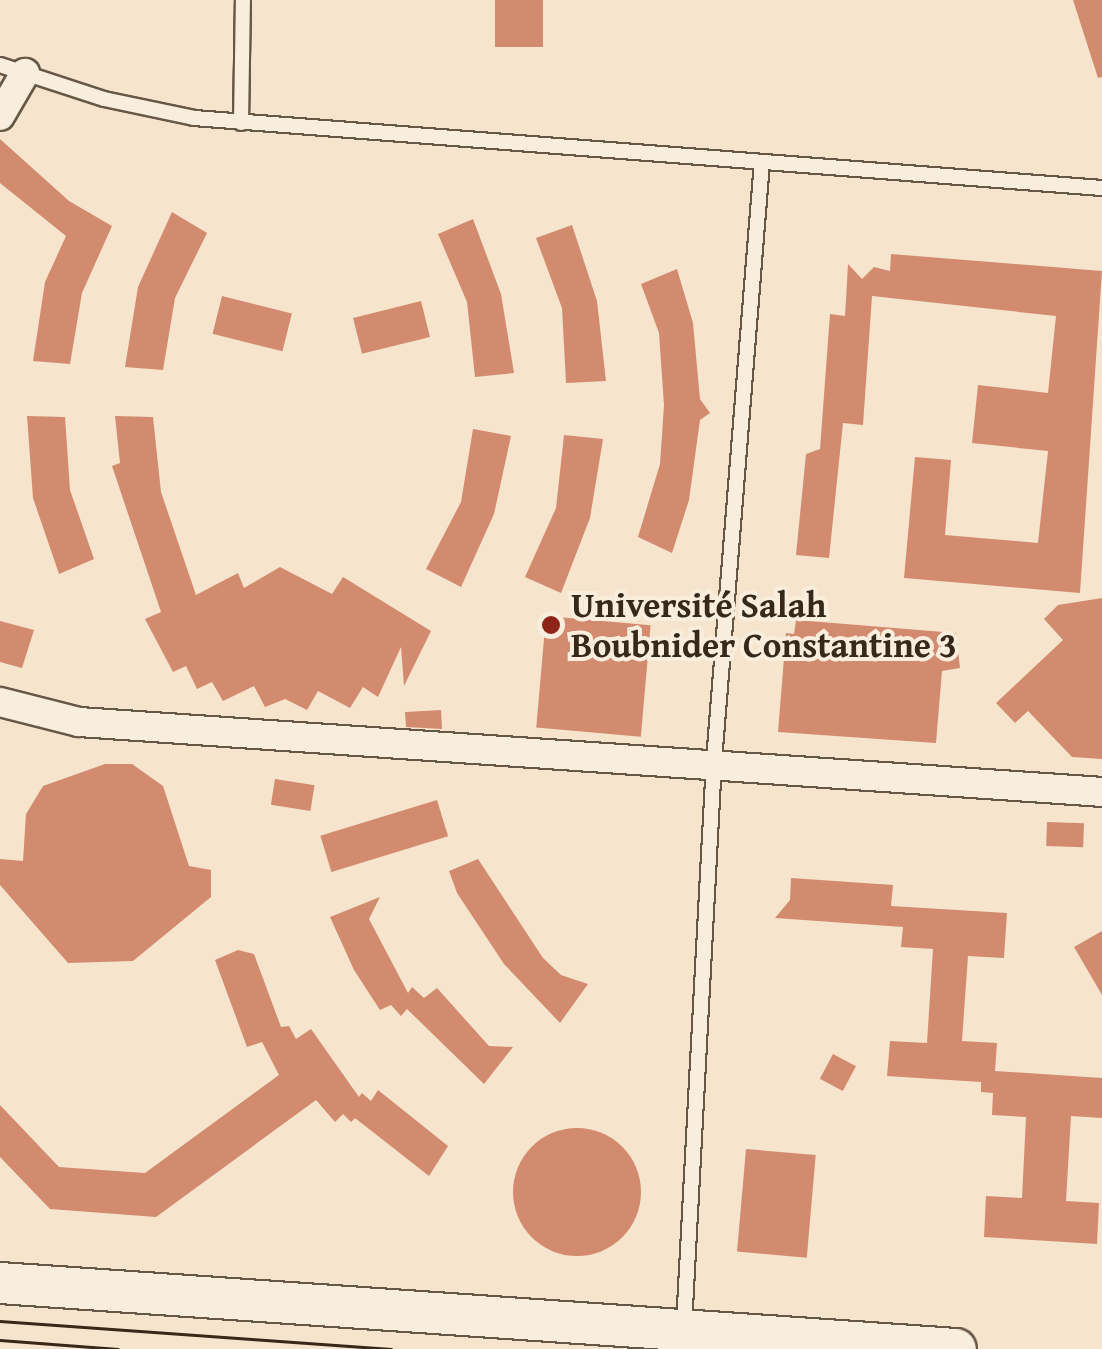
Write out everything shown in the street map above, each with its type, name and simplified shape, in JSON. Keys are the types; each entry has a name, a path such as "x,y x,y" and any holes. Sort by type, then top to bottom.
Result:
{"main road":[{"path":"0,1283 956,1349"}],"street":[{"path":"0,116 12,69"},
{"path":"0,702 79,722 714,761 1102,792"}],"lane":[{"path":"241,123 243,0"},
{"path":"12,69 104,99 241,123 1102,188"},
{"path":"684,1331 714,761 762,162"}],"building":[{"path":"495,0 543,0 543,47 495,47"},
{"path":"1073,0 1102,0 1102,77 1098,78"},
{"path":"0,139 69,201 112,226 82,293 70,364 33,361 45,282 66,236 0,183"},
{"path":"172,212 207,233 175,298 163,370 125,367 138,287"},
{"path":"473,219 501,294 514,373 475,377 467,302 438,234"},
{"path":"572,225 597,301 606,381 566,383 562,308 536,238"},
{"path":"891,254 1102,271 1080,593 904,578 915,457 951,460 945,535 1038,543 1048,451 972,443 978,385 1048,393 1056,316 872,296 863,425 843,423 829,558 796,555 806,454 820,449 830,314 845,316 848,264 862,279 874,267 890,271"},
{"path":"677,269 693,323 700,399 710,413 700,420 689,500 672,553 638,537 660,464 664,405 659,333 641,284"},
{"path":"222,296 292,313 282,351 213,334"},
{"path":"421,301 430,337 362,354 353,318"},
{"path":"27,416 65,417 70,490 94,559 59,574 33,498"},
{"path":"115,416 153,417 161,492 196,595 238,573 244,588 280,567 332,594 343,577 431,631 404,686 401,647 378,697 363,687 350,708 318,691 307,710 285,699 265,707 254,686 223,701 212,682 197,689 186,666 173,672 145,619 161,612 112,466 120,463"},
{"path":"473,429 511,436 494,514 461,587 426,569 461,502"},
{"path":"564,435 603,439 590,518 561,593 525,577 556,508"},
{"path":"1102,598 1102,759 1072,757 1028,711 1015,723 996,703 1063,640 1044,619 1058,605"},
{"path":"546,616 651,625 641,737 536,728"},
{"path":"796,620 956,633 960,668 942,671 936,743 778,732 786,633 794,634"},
{"path":"0,621 34,630 22,668 0,662"},
{"path":"441,710 442,729 406,727 405,712"},
{"path":"105,764 132,764 163,786 189,866 211,870 211,897 133,961 68,963 0,885 0,859 23,861 26,814 43,786"},
{"path":"275,779 315,785 310,811 271,805"},
{"path":"437,800 448,836 331,872 320,836"},
{"path":"1047,822 1084,823 1083,847 1046,846"},
{"path":"478,859 543,958 561,975 588,984 560,1023 504,964 457,893 449,871"},
{"path":"791,878 893,885 891,906 1007,913 1004,958 968,956 962,1041 997,1043 995,1071 1102,1078 1102,1118 1071,1116 1066,1201 1099,1203 1097,1244 984,1237 986,1196 1022,1198 1026,1117 992,1115 993,1093 981,1092 981,1082 887,1076 890,1041 927,1043 933,949 901,947 903,927 775,918 790,900"},
{"path":"380,897 369,919 408,993 412,987 424,998 437,988 489,1046 513,1047 484,1084 407,1009 401,1016 391,1005 380,1010 354,970 330,917"},
{"path":"1102,931 1102,995 1074,947"},
{"path":"238,950 254,954 281,1027 289,1026 296,1039 311,1029 359,1097 362,1093 371,1101 378,1090 448,1146 429,1176 355,1118 351,1122 343,1114 335,1122 316,1100 156,1217 50,1209 0,1157 0,1105 59,1167 145,1173 279,1075 262,1042 247,1047 215,960"},
{"path":"833,1054 856,1066 843,1091 820,1079"},
{"path":"577,1128 601,1133 622,1147 636,1168 641,1192 636,1216 622,1237 601,1251 577,1256 553,1251 532,1237 518,1216 513,1192 518,1168 532,1147 553,1133"},
{"path":"746,1149 816,1155 807,1258 737,1252"}],"tram line":[{"path":"0,1321 391,1349"},
{"path":"0,1340 118,1349"}],"place":[{"name":"Université Salah Boubnider Constantine 3","path":"551,625"}]}
